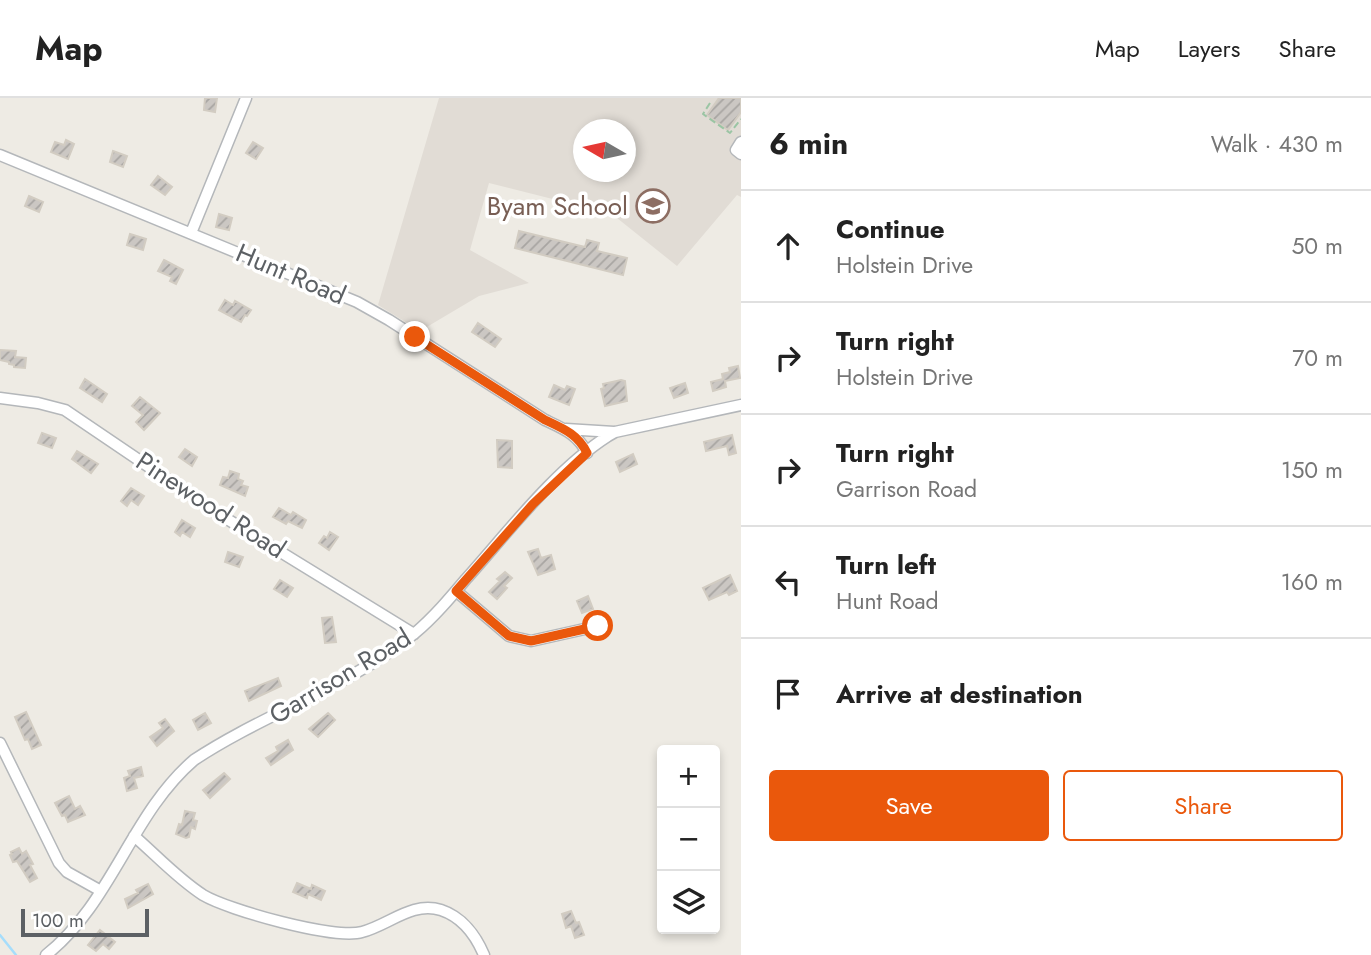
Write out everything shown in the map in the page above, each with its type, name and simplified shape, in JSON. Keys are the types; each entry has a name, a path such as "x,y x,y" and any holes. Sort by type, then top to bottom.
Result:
{"street":[{"path":"191,233 246,98"},
{"path":"741,142 736,150 741,154"},
{"name":"Hunt Road","path":"0,155 357,302 545,420 564,429 580,440 587,453"},
{"name":"Pinewood Road","path":"0,398 38,402 65,410 214,511 414,634"},
{"name":"Garrison Road","path":"46,955 81,920 167,785 194,760 354,673 414,634 533,504 587,453 615,432 741,405"},
{"name":"Hunt Road","path":"564,429 615,432"},
{"path":"456,591 509,636 531,641 598,626"},
{"path":"0,743 60,863 67,872 101,891"},
{"path":"134,835 204,895 226,905 284,922 341,934 359,933 385,924 401,914 425,908 443,910 460,921 476,937 484,955"}],"path":[{"path":"710,103 703,114 730,134 741,119"}],"shaded area":[{"name":"Byam School","path":"439,98 741,98 741,197 737,195 677,266 612,214 489,183 470,250 529,283 479,296 420,331 378,305"}],"building":[{"path":"205,98 217,98 215,112 204,110"},
{"path":"719,98 741,98 741,112 728,130 707,115"},
{"path":"66,140 74,144 68,159 51,152 55,142 64,145"},
{"path":"253,142 263,148 256,159 246,153"},
{"path":"113,151 127,156 123,167 110,162"},
{"path":"158,176 172,187 165,195 151,185"},
{"path":"29,196 43,202 39,212 25,206"},
{"path":"219,214 232,218 229,230 216,227"},
{"path":"519,231 585,247 587,240 599,243 597,251 627,258 623,275 515,248"},
{"path":"130,234 146,239 143,250 127,245"},
{"path":"164,260 183,270 176,284 170,281 172,277 158,271"},
{"path":"225,300 233,305 235,301 251,310 241,322 219,310"},
{"path":"478,323 501,339 495,347 472,332"},
{"path":"0,350 16,351 15,357 26,358 25,368 14,367 9,362 0,360"},
{"path":"738,366 740,378 725,381 726,387 713,391 711,382 723,379 722,374 730,372 729,368"},
{"path":"85,379 107,394 102,402 80,388"},
{"path":"625,381 627,401 605,406 601,389 604,388 603,384"},
{"path":"685,383 688,393 674,398 670,388"},
{"path":"554,385 565,390 567,386 575,389 569,405 549,397"},
{"path":"140,397 160,413 144,430 136,422 143,415 132,406"},
{"path":"42,433 56,438 52,448 38,443"},
{"path":"732,435 736,453 729,455 727,446 706,451 704,442"},
{"path":"497,440 512,441 512,468 498,467"},
{"path":"185,449 197,457 192,466 179,457"},
{"path":"77,451 98,464 91,473 72,459"},
{"path":"633,454 637,464 620,472 616,462"},
{"path":"230,471 239,474 238,479 243,481 241,485 248,487 245,496 220,485 223,477 228,478"},
{"path":"131,488 144,496 138,505 131,500 127,506 121,501"},
{"path":"279,508 306,520 302,528 273,517"},
{"path":"182,520 195,528 190,537 182,532 180,536 175,532"},
{"path":"330,532 338,537 329,550 319,543 324,536 327,538"},
{"path":"538,549 541,558 551,555 555,569 538,575 528,552"},
{"path":"228,552 243,557 239,567 225,562"},
{"path":"505,572 512,578 497,599 489,592"},
{"path":"730,575 737,591 729,595 727,592 709,600 703,588"},
{"path":"280,580 293,588 287,597 274,589"},
{"path":"588,596 593,609 582,613 577,601"},
{"path":"332,617 336,642 325,643 322,618"},
{"path":"278,678 281,686 249,701 245,691"},
{"path":"26,712 41,745 32,749 15,717"},
{"path":"205,713 211,723 198,730 193,720"},
{"path":"328,713 335,720 318,737 309,729"},
{"path":"165,719 174,731 157,746 150,737 163,728 159,723"},
{"path":"288,740 293,750 271,765 266,758 278,751 276,747"},
{"path":"141,767 143,776 134,778 137,788 127,791 124,778 130,776 128,771"},
{"path":"224,773 230,779 210,798 203,790"},
{"path":"69,796 75,809 80,806 85,815 68,822 55,803"},
{"path":"185,811 195,813 193,820 197,821 195,829 191,827 189,837 186,838 176,834 179,824 182,825"},
{"path":"19,848 22,854 26,851 33,864 30,865 37,878 30,882 10,855"},
{"path":"297,883 311,889 312,885 325,891 321,900 308,894 307,898 293,892"},
{"path":"148,884 153,894 128,908 125,899"},
{"path":"571,911 584,935 575,938 571,926 566,928 562,914"},
{"path":"100,930 115,942 109,949 103,944 96,951 88,945"}],"waterway":[{"path":"0,935 16,955"}],"place":[{"name":"Byam School","path":"653,206"}],"route":[{"path":"415,337 545,420 564,429 580,440 587,453 533,504 456,591 509,636 531,641 598,626"}]}
